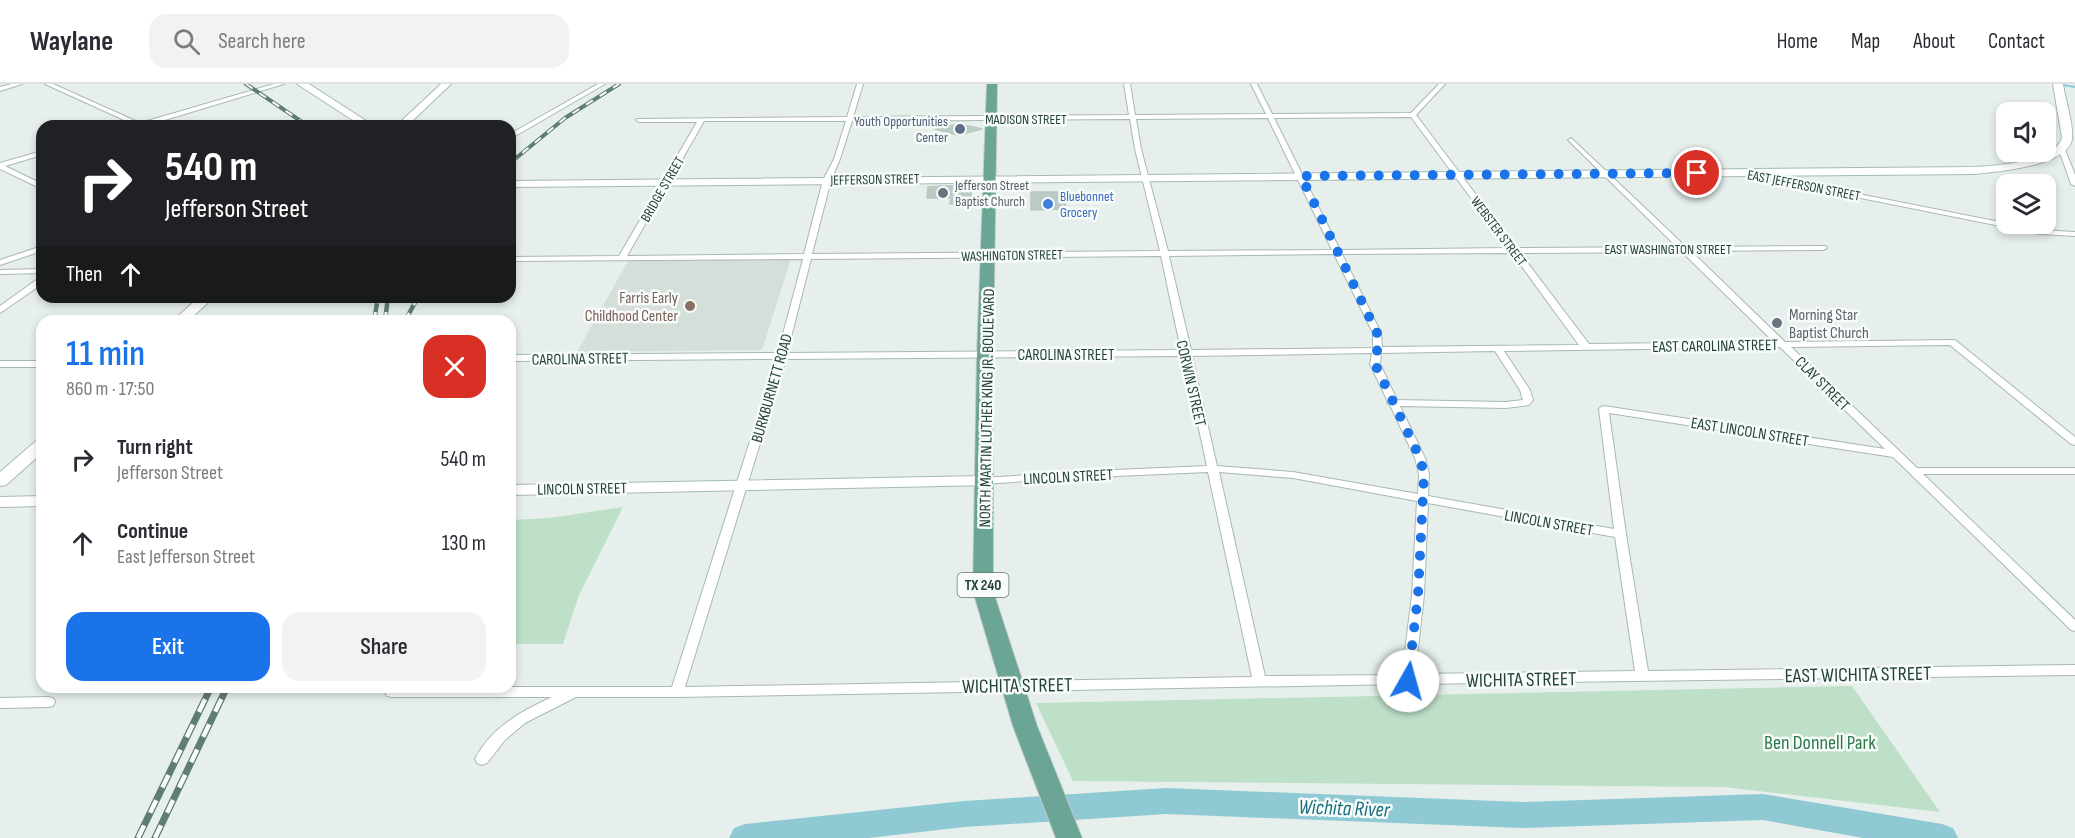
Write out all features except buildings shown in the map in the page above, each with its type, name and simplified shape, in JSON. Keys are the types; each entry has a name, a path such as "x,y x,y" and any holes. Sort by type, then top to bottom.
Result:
{"main road":[{"name":"NORTH MARTIN LUTHER KING JR. BOULEVARD","path":"992,84 985,355 983,591 1024,726 1070,838"}],"street":[{"path":"0,89 19,84"},
{"path":"48,84 126,120"},
{"path":"159,120 280,84"},
{"path":"302,84 359,120"},
{"path":"408,120 446,84"},
{"path":"516,134 602,84"},
{"name":"BURKBURNETT ROAD","path":"677,692 782,356 827,180 850,120 860,84"},
{"name":"CORWIN STREET","path":"1127,84 1132,118 1260,682"},
{"path":"1254,84 1339,252 1377,333 1375,364 1420,458 1424,474 1424,500 1420,527 1418,595 1408,681"},
{"path":"1413,116 1442,84"},
{"path":"1742,172 1982,169 2022,164 2050,155 2066,145 2067,138 2059,86"},
{"name":"MADISON STREET","path":"639,120 1413,116"},
{"name":"WEBSTER STREET","path":"1413,116 1585,346"},
{"name":"BRIDGE STREET","path":"622,258 701,121"},
{"name":"CLAY STREET","path":"1571,140 2075,627"},
{"path":"2061,147 2075,184"},
{"path":"0,165 36,155"},
{"path":"0,165 36,184"},
{"name":"EAST JEFFERSON STREET","path":"1457,174 1742,172 2040,232 2075,234"},
{"name":"JEFFERSON STREET","path":"516,184 1457,174"},
{"name":"EAST WASHINGTON STREET","path":"1514,250 1823,248"},
{"name":"WASHINGTON STREET","path":"516,259 1514,250"},
{"path":"0,263 36,251"},
{"path":"0,272 36,271"},
{"path":"0,310 36,284"},
{"path":"186,315 200,303"},
{"name":"EAST CAROLINA STREET","path":"1585,346 1952,342 2075,442"},
{"name":"CAROLINA STREET","path":"516,358 1185,353 1585,346"},
{"path":"1392,403 1506,405 1526,403 1528,400 1525,390 1497,348"},
{"path":"0,364 36,364"},
{"name":"EAST LINCOLN STREET","path":"1620,534 1604,409 1895,454"},
{"path":"0,481 36,449"},
{"name":"LINCOLN STREET","path":"516,490 984,481 1211,469 1282,473 1620,534"},
{"path":"1912,471 2075,471"},
{"path":"0,502 36,501"},
{"path":"1620,534 1642,676"},
{"name":"EAST WICHITA STREET","path":"1642,676 2075,670"},
{"name":"WICHITA STREET","path":"516,693 1642,676"},
{"path":"482,759 494,740 514,722 538,708 576,693"},
{"path":"0,703 48,702"}],"shaded area":[{"name":"Farris Early Childhood Center","path":"791,259 762,350 577,352 628,261"}],"green space":[{"path":"623,507 579,595 563,644 516,644 516,520 549,518"},
{"name":"Ben Donnell Park","path":"1852,686 1940,812 1724,787 1073,781 1036,703"}],"waterway":[{"path":"2057,84 2075,87"},
{"name":"Wichita River","path":"745,838 964,814 1166,801 1522,815 1763,807 1942,838"}],"railway":[{"path":"246,84 299,120"},
{"path":"516,158 565,118 619,84"},
{"path":"375,315 377,303"},
{"path":"386,315 387,303"},
{"path":"408,315 415,303"},
{"path":"138,838 208,693"},
{"path":"155,838 224,693"}],"place":[{"name":"Youth Opportunities Center","path":"960,129"},
{"name":"Jefferson Street Baptist Church","path":"943,193"},
{"name":"Bluebonnet Grocery","path":"1048,204"},
{"name":"Farris Early Childhood Center","path":"690,306"},
{"name":"Morning Star Baptist Church","path":"1777,323"}],"route":[{"path":"1408,681 1418,595 1424,474 1420,458 1375,364 1375,353 1379,344 1377,333 1301,176 1697,173"}]}
